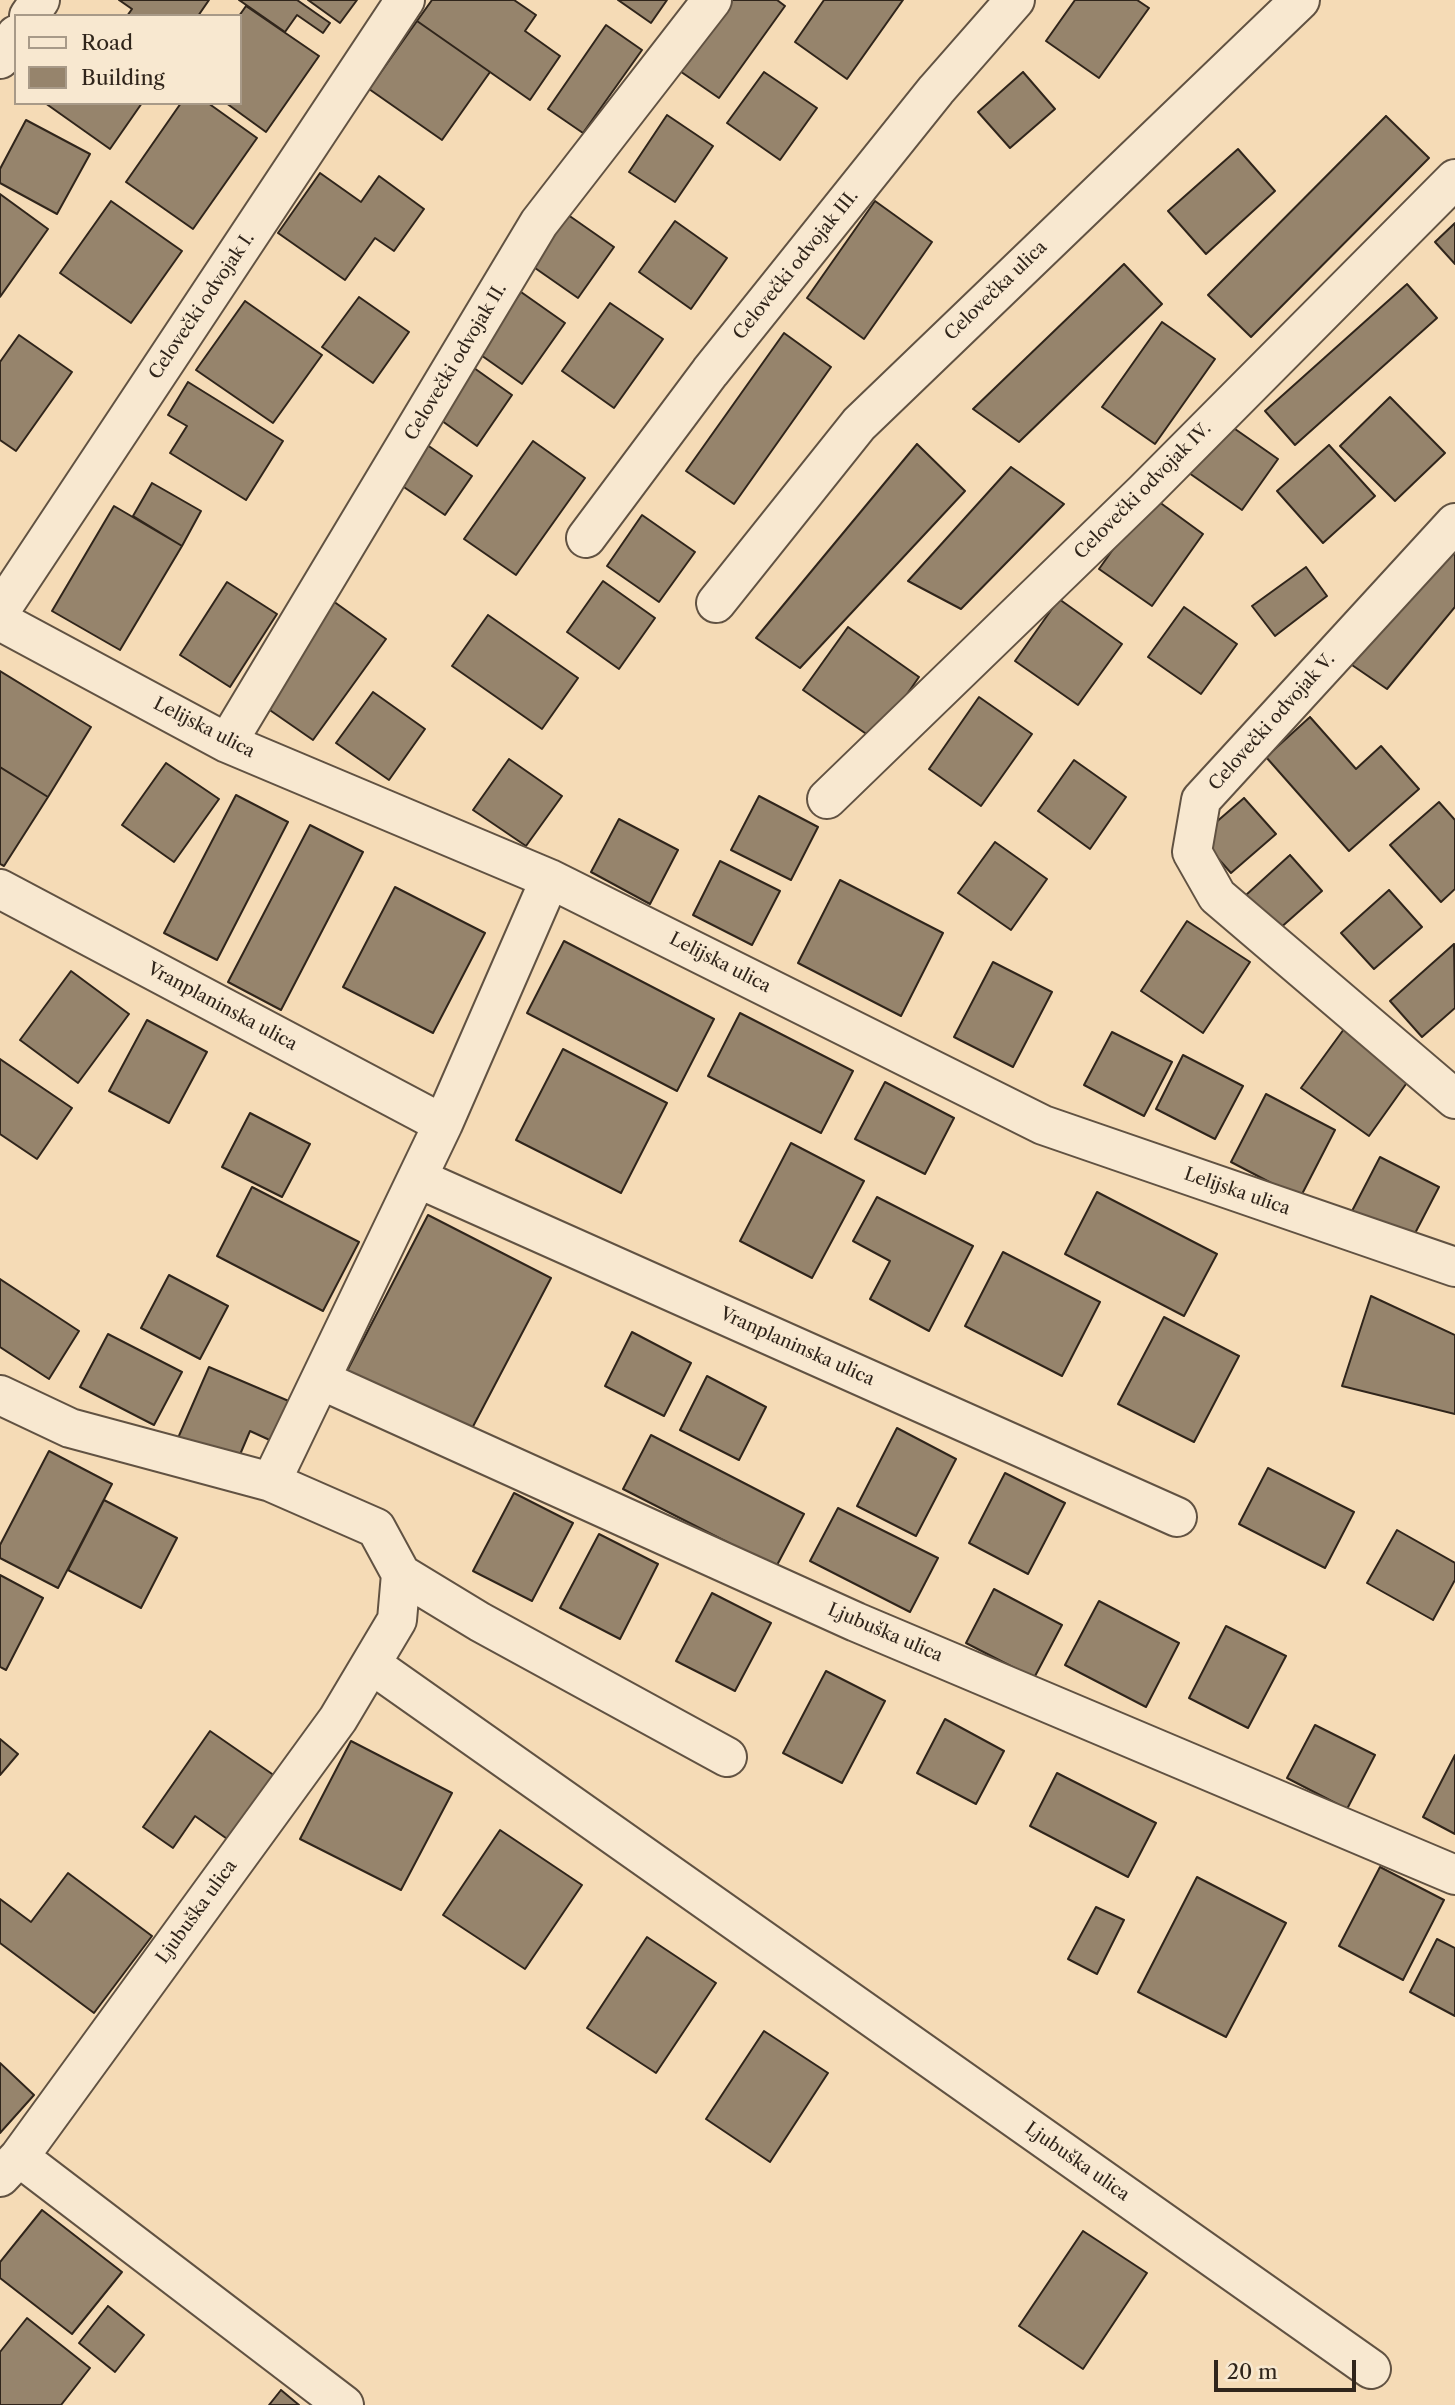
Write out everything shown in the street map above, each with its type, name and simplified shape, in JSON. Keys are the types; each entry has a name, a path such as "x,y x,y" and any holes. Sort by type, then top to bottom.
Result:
{"street":[{"name":"Celovečki odvojak I.","path":"0,611 405,0"},
{"name":"Celovečki odvojak II.","path":"227,743 539,223 712,0"},
{"name":"Celovečki odvojak III.","path":"586,538 719,361 936,90 1015,0"},
{"name":"Celovečka ulica","path":"716,603 859,424 1300,0"},
{"path":"0,59 14,38"},
{"name":"Celovečki odvojak IV.","path":"827,799 1144,492 1455,179"},
{"name":"Celovečki odvojak V.","path":"1455,523 1201,800 1192,852 1217,896 1455,1099"},
{"name":"Lelijska ulica","path":"0,621 227,743 550,879 1043,1125 1455,1267"},
{"path":"271,1482 443,1124 550,879"},
{"name":"Vranplaninska ulica","path":"0,889 443,1124"},
{"name":"Vranplaninska ulica","path":"417,1178 1177,1517"},
{"name":"Ljubuška ulica","path":"321,1380 856,1622 1455,1875"},
{"path":"0,1395 70,1428 271,1482 376,1528 401,1574 480,1622 727,1757"},
{"name":"Ljubuška ulica","path":"344,2405 9,2167 338,1719 397,1620 401,1574"},
{"name":"Ljubuška ulica","path":"371,1664 1371,2369"}],"building":[{"path":"119,0 209,0 199,14 128,14 132,9"},
{"path":"239,0 297,0 330,23 323,33 297,15 285,32"},
{"path":"308,0 357,0 340,23"},
{"path":"432,0 514,0 536,15 525,31 560,56 530,100 417,21"},
{"path":"618,0 667,0 651,23"},
{"path":"721,0 777,0 785,6 719,98 674,67"},
{"path":"824,0 903,0 847,79 795,42"},
{"path":"1075,0 1137,0 1149,8 1099,78 1046,41"},
{"path":"246,6 319,56 266,132 229,105 242,105 240,14"},
{"path":"417,21 490,72 442,140 369,89"},
{"path":"606,25 642,50 583,133 548,109"},
{"path":"764,72 817,108 780,160 727,123"},
{"path":"1023,72 1055,109 1010,148 978,112"},
{"path":"48,105 141,105 110,149"},
{"path":"180,105 211,105 257,138 193,229 126,182"},
{"path":"667,115 713,146 675,202 629,172"},
{"path":"1386,116 1429,158 1251,337 1208,295"},
{"path":"26,120 90,154 57,214 0,183 0,169"},
{"path":"1238,149 1275,191 1206,254 1168,211"},
{"path":"320,173 361,202 379,176 424,209 394,251 375,238 345,280 278,233"},
{"path":"0,194 48,229 0,297"},
{"path":"111,201 182,251 131,323 60,273"},
{"path":"875,201 932,242 864,339 807,298"},
{"path":"561,210 614,247 578,298 525,261"},
{"path":"675,221 727,258 691,309 639,272"},
{"path":"1455,223 1455,264 1435,242"},
{"path":"1124,264 1162,304 1019,442 973,409"},
{"path":"1407,284 1437,318 1295,445 1265,411"},
{"path":"521,292 565,323 522,384 478,353"},
{"path":"359,297 409,332 373,383 322,347"},
{"path":"245,301 322,355 273,423 196,370"},
{"path":"610,303 663,339 614,408 562,371"},
{"path":"1162,322 1215,359 1155,444 1102,407"},
{"path":"784,333 831,367 734,504 686,471"},
{"path":"19,335 72,372 16,451 0,440 0,362"},
{"path":"460,358 512,395 477,446 424,408"},
{"path":"188,382 283,441 246,500 170,453 187,426 168,415"},
{"path":"1390,397 1445,453 1395,501 1340,446"},
{"path":"1225,422 1278,459 1242,510 1189,473"},
{"path":"420,440 472,476 445,515 392,479"},
{"path":"533,441 585,478 516,575 464,539"},
{"path":"917,444 965,491 800,668 756,638"},
{"path":"1329,445 1375,496 1323,543 1277,491"},
{"path":"1011,467 1064,504 961,609 908,581"},
{"path":"152,483 201,511 182,546 133,516"},
{"path":"1151,496 1203,534 1152,606 1099,569"},
{"path":"114,506 182,546 120,650 52,611"},
{"path":"642,515 695,552 659,602 607,566"},
{"path":"1443,547 1455,555 1455,607 1387,689 1349,663"},
{"path":"1306,567 1327,596 1275,636 1252,606"},
{"path":"603,581 655,618 619,669 567,632"},
{"path":"227,582 277,614 230,687 180,655"},
{"path":"1059,599 1122,644 1078,705 1015,661"},
{"path":"333,601 386,639 313,740 261,704"},
{"path":"1184,607 1237,644 1201,694 1148,657"},
{"path":"488,615 578,678 542,729 452,666"},
{"path":"848,627 919,677 875,740 803,690"},
{"path":"0,671 91,727 48,797 0,767"},
{"path":"373,692 425,729 389,780 336,743"},
{"path":"979,697 1032,734 981,806 929,769"},
{"path":"1310,717 1356,769 1381,746 1419,789 1349,851 1266,757"},
{"path":"509,759 562,796 526,846 473,810"},
{"path":"1074,760 1126,797 1090,849 1038,811"},
{"path":"166,763 219,799 174,862 122,825"},
{"path":"0,767 48,797 4,866 0,864"},
{"path":"236,795 288,822 217,960 164,933"},
{"path":"759,796 818,827 791,880 731,850"},
{"path":"1244,798 1276,834 1231,873 1199,837"},
{"path":"1439,802 1455,820 1455,889 1441,902 1390,845"},
{"path":"619,819 678,850 650,904 591,872"},
{"path":"310,825 363,852 281,1010 228,982"},
{"path":"995,842 1047,879 1011,930 958,893"},
{"path":"1290,855 1322,891 1278,930 1246,895"},
{"path":"720,861 780,891 752,945 693,915"},
{"path":"840,880 943,933 901,1016 798,963"},
{"path":"395,887 485,933 433,1033 343,987"},
{"path":"1389,890 1422,927 1374,969 1341,933"},
{"path":"1187,921 1250,962 1203,1033 1141,991"},
{"path":"564,941 714,1019 677,1091 527,1013"},
{"path":"1454,944 1455,1008 1422,1037 1390,1001"},
{"path":"993,962 1052,992 1013,1067 954,1037"},
{"path":"71,971 129,1014 78,1083 20,1040"},
{"path":"740,1013 853,1071 821,1133 708,1076"},
{"path":"147,1020 207,1052 169,1123 109,1091"},
{"path":"1344,1029 1411,1077 1369,1136 1301,1088"},
{"path":"1112,1032 1172,1062 1144,1116 1084,1085"},
{"path":"563,1049 667,1103 621,1193 516,1140"},
{"path":"1183,1055 1243,1086 1215,1139 1156,1109"},
{"path":"0,1059 72,1108 37,1159 0,1134"},
{"path":"885,1082 954,1118 925,1174 855,1139"},
{"path":"1266,1094 1335,1130 1300,1198 1231,1162"},
{"path":"250,1113 310,1144 282,1197 222,1167"},
{"path":"791,1143 864,1181 812,1278 740,1241"},
{"path":"1380,1157 1439,1187 1411,1241 1352,1211"},
{"path":"252,1187 359,1242 323,1311 217,1256"},
{"path":"1097,1192 1217,1254 1184,1316 1065,1254"},
{"path":"877,1197 973,1246 929,1331 870,1299 890,1261 853,1241"},
{"path":"428,1215 551,1278 468,1436 346,1373"},
{"path":"1003,1252 1100,1302 1062,1376 965,1326"},
{"path":"169,1275 228,1306 200,1359 141,1328"},
{"path":"0,1279 79,1331 49,1379 0,1347"},
{"path":"1371,1296 1455,1335 1455,1414 1342,1386"},
{"path":"1164,1317 1239,1356 1194,1442 1118,1404"},
{"path":"632,1332 691,1363 664,1416 605,1386"},
{"path":"108,1334 182,1372 154,1425 80,1387"},
{"path":"209,1367 291,1402 274,1442 250,1431 236,1464 178,1438"},
{"path":"707,1376 766,1407 739,1460 680,1430"},
{"path":"897,1428 956,1459 916,1536 857,1506"},
{"path":"651,1435 804,1514 776,1567 623,1489"},
{"path":"49,1451 112,1484 58,1588 0,1558 0,1545"},
{"path":"1268,1468 1354,1512 1325,1568 1239,1524"},
{"path":"1005,1473 1065,1503 1028,1574 969,1543"},
{"path":"514,1493 573,1523 532,1601 473,1571"},
{"path":"104,1500 177,1538 141,1608 68,1570"},
{"path":"838,1508 938,1558 910,1612 810,1561"},
{"path":"1397,1530 1455,1563 1455,1580 1433,1620 1367,1583"},
{"path":"599,1534 658,1564 620,1639 560,1608"},
{"path":"0,1575 43,1598 6,1670 0,1667"},
{"path":"994,1589 1062,1625 1034,1678 966,1643"},
{"path":"712,1593 771,1623 735,1691 676,1661"},
{"path":"1099,1601 1179,1643 1146,1707 1065,1665"},
{"path":"1226,1626 1286,1656 1248,1728 1189,1698"},
{"path":"826,1671 885,1701 842,1783 783,1753"},
{"path":"945,1719 1004,1751 976,1804 917,1773"},
{"path":"1315,1725 1375,1755 1347,1809 1287,1778"},
{"path":"210,1731 275,1776 230,1841 195,1816 173,1848 143,1827"},
{"path":"0,1739 18,1754 0,1775"},
{"path":"351,1741 452,1793 401,1890 300,1839"},
{"path":"1455,1755 1455,1834 1423,1817"},
{"path":"1057,1773 1156,1823 1128,1877 1030,1826"},
{"path":"500,1830 582,1885 525,1969 443,1915"},
{"path":"1380,1867 1444,1900 1403,1980 1339,1946"},
{"path":"68,1873 152,1936 94,2013 0,1943 0,1899 31,1922"},
{"path":"1197,1877 1286,1923 1226,2037 1138,1992"},
{"path":"1096,1907 1124,1920 1097,1974 1068,1959"},
{"path":"647,1937 716,1983 656,2073 587,2028"},
{"path":"1437,1939 1455,1948 1455,2016 1410,1992"},
{"path":"764,2031 828,2073 770,2162 706,2119"},
{"path":"0,2063 34,2095 0,2133"},
{"path":"42,2210 122,2272 72,2334 0,2278 0,2262"},
{"path":"1083,2231 1147,2273 1083,2369 1019,2326"},
{"path":"108,2306 144,2335 115,2372 79,2343"},
{"path":"27,2318 90,2368 61,2405 0,2405 0,2352"},
{"path":"281,2390 299,2405 269,2405"}]}
